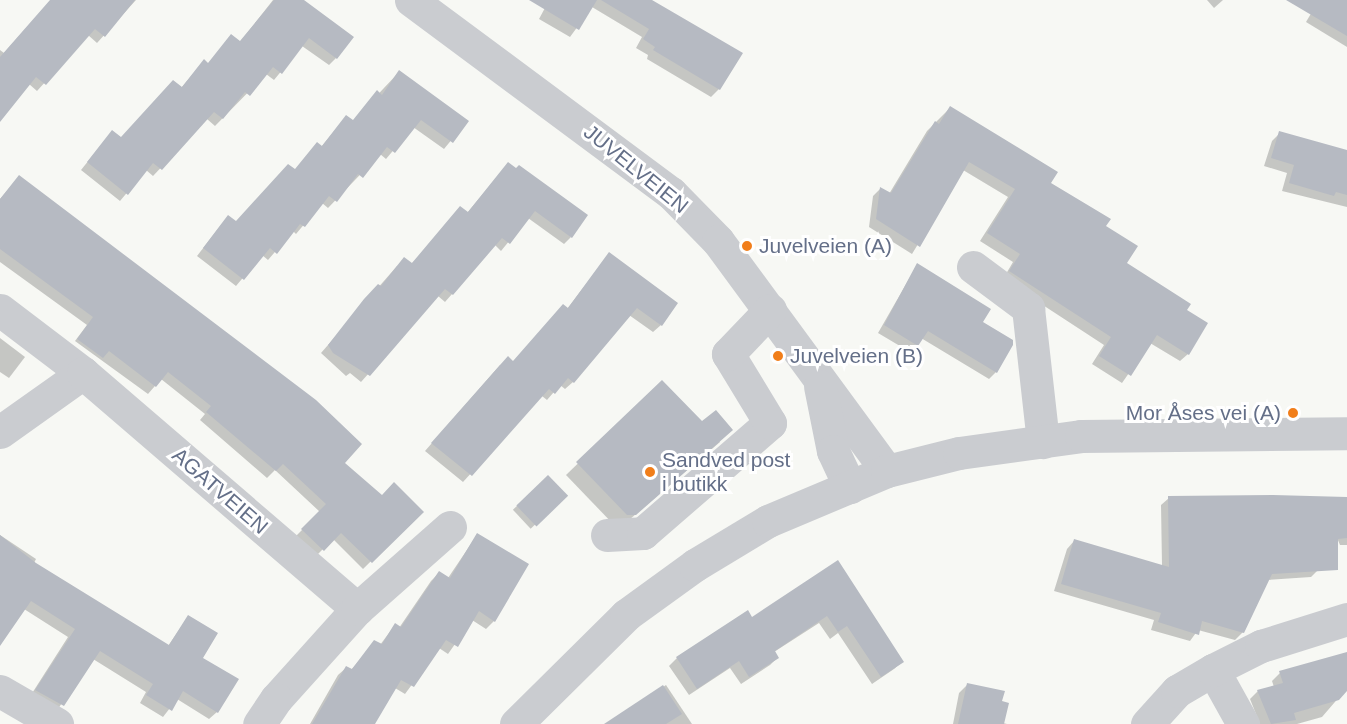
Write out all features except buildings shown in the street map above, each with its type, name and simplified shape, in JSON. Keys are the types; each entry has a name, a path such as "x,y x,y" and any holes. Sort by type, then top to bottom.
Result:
{"street":[{"name":"JUVELVEIEN","path":"411,0 671,193 718,241 887,471"},
{"path":"973,267 1028,308 1043,442"},
{"name":"AGATVEIEN","path":"0,310 83,372 357,609"},
{"path":"606,535 643,533 770,423 728,354 770,310"},
{"path":"0,432 83,372"},
{"name":"JUVELVEIEN","path":"819,381 833,451 850,487"},
{"path":"516,724 562,675 626,615 695,565 768,521 887,471 959,453 1082,436 1347,433"},
{"path":"259,724 357,609 450,527"},
{"path":"1148,724 1178,691 1213,670 1261,646 1347,619"},
{"path":"1213,670 1243,724"},
{"path":"0,691 57,724"}],"place":[{"name":"Juvelveien (A)","path":"747,246"},
{"name":"Juvelveien (B)","path":"778,356"},
{"name":"Mor Åses vei (A)","path":"1293,413"},
{"name":"Sandved post i butikk","path":"650,472"}]}
